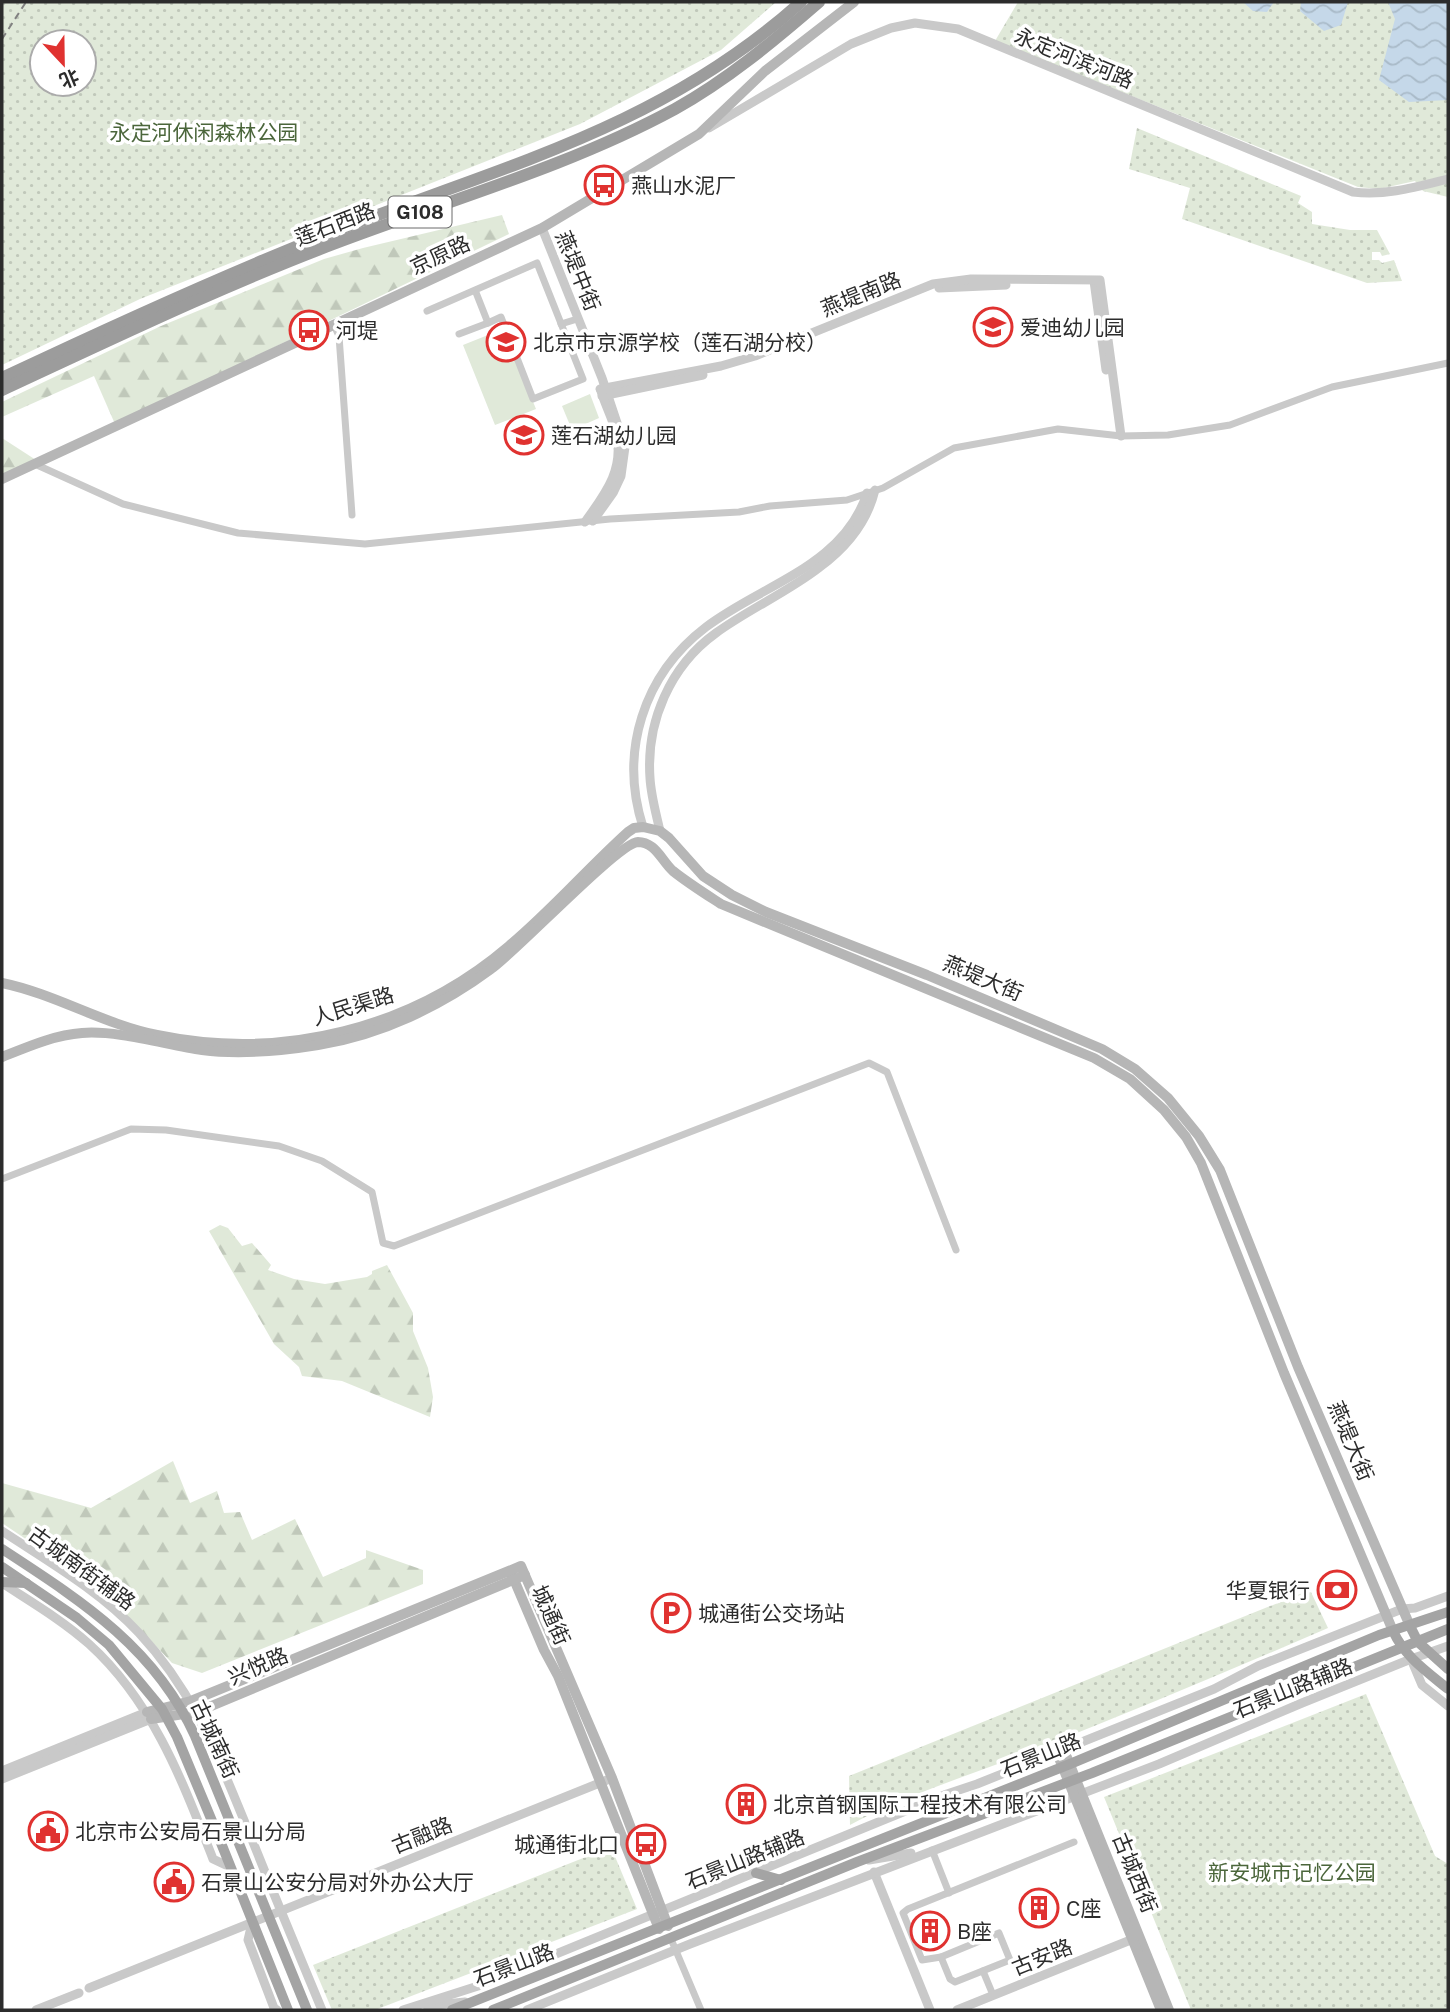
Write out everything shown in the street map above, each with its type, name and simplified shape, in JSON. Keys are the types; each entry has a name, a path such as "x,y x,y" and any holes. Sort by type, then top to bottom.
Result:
{"highway":[{"name":"莲石西路","path":"2,378 150,308 317,238 532,160 604,129 669,97 733,57 801,2"},
{"name":"莲石西路","path":"2,390 156,318 334,243 538,170 610,141 676,108 740,67 819,2"}],"main road":[{"name":"京原路","path":"2,479 540,229 699,134 765,71 854,2"},
{"path":"643,827 660,831"},
{"name":"人民渠路","path":"2,983 125,1027 182,1040 230,1045 267,1044 335,1035 411,1009 468,977 510,946 628,832 643,827"},
{"name":"燕堤大街","path":"660,831 703,876 732,895 766,912 927,975 1101,1049 1135,1069 1168,1098 1199,1136 1220,1170 1298,1367 1410,1626"},
{"name":"人民渠路","path":"2,1058 35,1044 83,1032 206,1051 253,1052 321,1045 365,1033 401,1021 461,991 526,940 617,853 636,842 647,844"},
{"name":"燕堤大街","path":"647,844 654,848 671,869 721,904 1094,1058 1130,1079 1164,1110 1186,1137 1206,1175 1284,1373 1394,1631"},
{"name":"古城南街","path":"2,1549 63,1588 108,1622 139,1651 182,1710 307,2010"},
{"name":"城通街","path":"658,1914 612,1778 521,1566 512,1575 558,1676 600,1783 658,1914 664,1927"},
{"name":"古城南街","path":"2,1567 77,1618 108,1645 165,1713 288,2010"},
{"name":"兴悦路","path":"182,1710 191,1702 512,1575"},
{"name":"兴悦路","path":"149,1716 182,1710 197,1712 512,1575"},
{"path":"2,1583 27,1583"},
{"name":"石景山路","path":"452,2010 1067,1765 1334,1653 1448,1612"},
{"path":"1410,1626 1418,1642 1448,1669"},
{"name":"石景山路","path":"493,2010 857,1862 1073,1780 1448,1629"},
{"path":"1394,1631 1401,1648 1411,1659 1448,1689"},
{"name":"古城西街","path":"1061,1751 1136,1938 1161,2010"},
{"path":"756,1873 781,1880"},
{"name":"古城西街","path":"1136,1938 1169,2010"}],"street":[{"name":"永定河滨河路","path":"699,134 851,44 891,28 915,23 958,29 1353,192 1368,194 1405,191 1448,179"},
{"name":"燕堤中街","path":"540,229 604,392"},
{"name":"燕堤中街","path":"540,229 604,392 619,452 616,472 609,489 589,521"},
{"path":"427,311 537,263 583,379 533,399 501,317 459,334"},
{"name":"燕堤南路","path":"604,392 755,356 933,284 971,279 1098,284 1117,436"},
{"path":"475,290 488,323"},
{"path":"561,324 574,320"},
{"path":"334,325 339,336 352,515"},
{"path":"37,465 123,504 238,533 365,544 589,521 739,512 770,506 847,500 871,492 954,448 1058,429 1117,436 1168,435 1230,425 1332,387 1448,362"},
{"path":"643,827 633,761 642,710 657,683 682,649 705,627 796,573 837,543 854,523 871,492"},
{"path":"660,831 650,781 652,736 659,708 672,683 692,654 718,631 807,578 839,552 860,528 872,503 871,492"},
{"path":"2,1180 131,1129 166,1130 279,1146 321,1161 372,1192 383,1243 394,1246 869,1063 887,1072 956,1250"},
{"name":"古城南街辅路","path":"2,1531 83,1585 138,1631 191,1702 322,2010"},
{"path":"2,1583 59,1620 110,1665 149,1716 180,1776 214,1859 230,1867"},
{"name":"石景山路辅路","path":"404,2010 478,1986 658,1914 947,1794 1214,1689 1258,1666 1402,1609 1415,1608 1448,1596"},
{"path":"1436,1634 1447,1648"},
{"name":"石景山路辅路","path":"527,2010 874,1872 1159,1765 1301,1703 1411,1659 1447,1648"},
{"path":"1411,1659 1422,1685 1448,1706"},
{"path":"1249,1709 1301,1703"},
{"name":"兴悦路","path":"2,1771 149,1716"},
{"name":"兴悦路","path":"2,1779 149,1716"},
{"name":"古融路","path":"89,1988 612,1778"},
{"path":"941,1957 950,1979 955,1982 1010,1960 999,1933 941,1957 922,1960 904,1913 908,1909 1074,1842"},
{"path":"857,1862 932,1850 949,1892"},
{"path":"874,1872 930,2010"},
{"path":"252,1923 248,1940 277,2010"},
{"name":"古安路","path":"957,2010 1136,1938"},
{"path":"671,1939 701,2010"},
{"path":"983,1970 993,1995"},
{"path":"36,2010 79,1993"},
{"path":"404,2010 474,2001"}],"green space":[{"name":"永定河休闲森林公园","path":"2,2 776,2 721,50 580,124 140,299 2,365"},
{"path":"1018,2 1448,2 1448,197 1423,191 1415,181 1379,189 1358,187 995,41"},
{"path":"1137,128 1301,196 1298,203 1312,212 1312,224 1350,230 1377,230 1390,254 1382,256 1380,252 1372,252 1372,260 1382,263 1394,260 1402,281 1367,283 1182,219 1190,188 1129,169"},
{"path":"502,215 509,234 115,424 94,376 2,417 2,402 161,326 324,259"},
{"path":"503,329 536,409 495,425 463,345"},
{"path":"590,394 599,418 572,430 562,406"},
{"path":"2,438 36,460 2,474"},
{"path":"220,1225 228,1228 242,1246 252,1243 271,1265 268,1270 294,1279 325,1284 367,1277 372,1271 387,1265 413,1313 413,1331 428,1368 433,1397 430,1417 342,1381 302,1376 299,1367 274,1344 209,1231"},
{"path":"173,1461 190,1503 217,1491 224,1513 240,1512 252,1540 295,1519 323,1577 366,1558 366,1550 423,1570 423,1584 202,1673 172,1663 107,1594 2,1523 2,1483 91,1508"},
{"path":"1310,1590 1328,1628 1078,1733 921,1793 850,1825 849,1776"},
{"name":"新安城市记忆公园","path":"1366,1694 1435,1856 1448,1864 1448,2010 1191,2010 1104,1797"},
{"path":"611,1847 637,1909 375,2010 332,2010 313,1965"}],"water":[{"path":"1243,2 1274,2 1267,12 1253,11"},
{"path":"1301,2 1348,2 1341,25 1324,31 1300,11"},
{"path":"1388,2 1448,2 1448,100 1409,102 1379,80 1395,19"}],"railway":[{"path":"2,39 26,2"}],"place":[{"name":"燕山水泥厂","path":"604,185"},
{"name":"爱迪幼儿园","path":"993,327"},
{"name":"河堤","path":"309,330"},
{"name":"北京市京源学校（莲石湖分校）","path":"506,342"},
{"name":"莲石湖幼儿园","path":"524,435"},
{"name":"华夏银行","path":"1337,1590"},
{"name":"城通街公交场站","path":"671,1613"},
{"name":"北京首钢国际工程技术有限公司","path":"746,1804"},
{"name":"北京市公安局石景山分局","path":"48,1831"},
{"name":"城通街北口","path":"646,1844"},
{"name":"石景山公安分局对外办公大厅","path":"174,1882"},
{"name":"C座","path":"1039,1908"},
{"name":"B座","path":"930,1931"}]}
